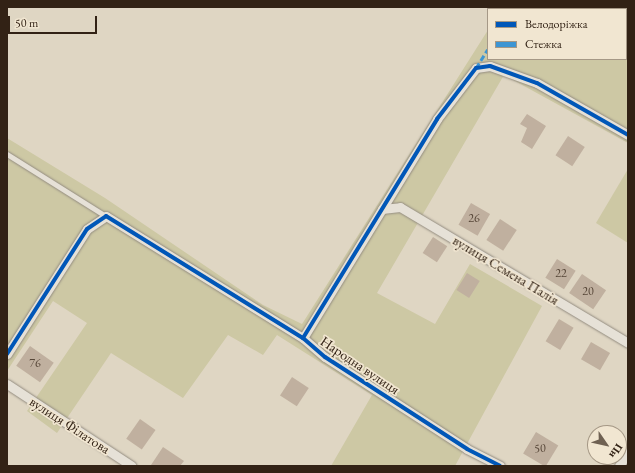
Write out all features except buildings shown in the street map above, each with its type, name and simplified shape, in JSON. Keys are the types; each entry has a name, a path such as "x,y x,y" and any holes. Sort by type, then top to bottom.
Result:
{"street":[{"path":"303,338 437,119 476,68 490,66 537,82 628,134"},
{"name":"вулиця Семена Палія","path":"382,209 400,207 628,344"},
{"path":"7,354 87,229 106,216"},
{"name":"Народна вулиця","path":"106,216 303,338 326,357 448,436 500,466"},
{"name":"вулиця Філатова","path":"7,384 132,466"},
{"path":"619,466 628,452"}],"lane":[{"path":"7,154 106,216"}],"shaded area":[{"path":"502,7 628,7 628,143 504,75 377,293 435,324 470,264 542,306 455,466 331,466 372,395 277,335 263,355 228,335 183,398 111,353 57,433 27,411 87,323 53,301 7,371 7,138 105,198 263,305 302,324 487,32 487,60 627,60 627,8"},
{"path":"628,169 628,243 596,223"}],"marked path":[{"path":"476,68 487,51"}],"cycle path":[{"path":"303,338 437,119 476,68 490,66 537,83 628,135"},
{"path":"7,354 87,229 106,216 303,338 325,357 467,449 500,466"}]}
